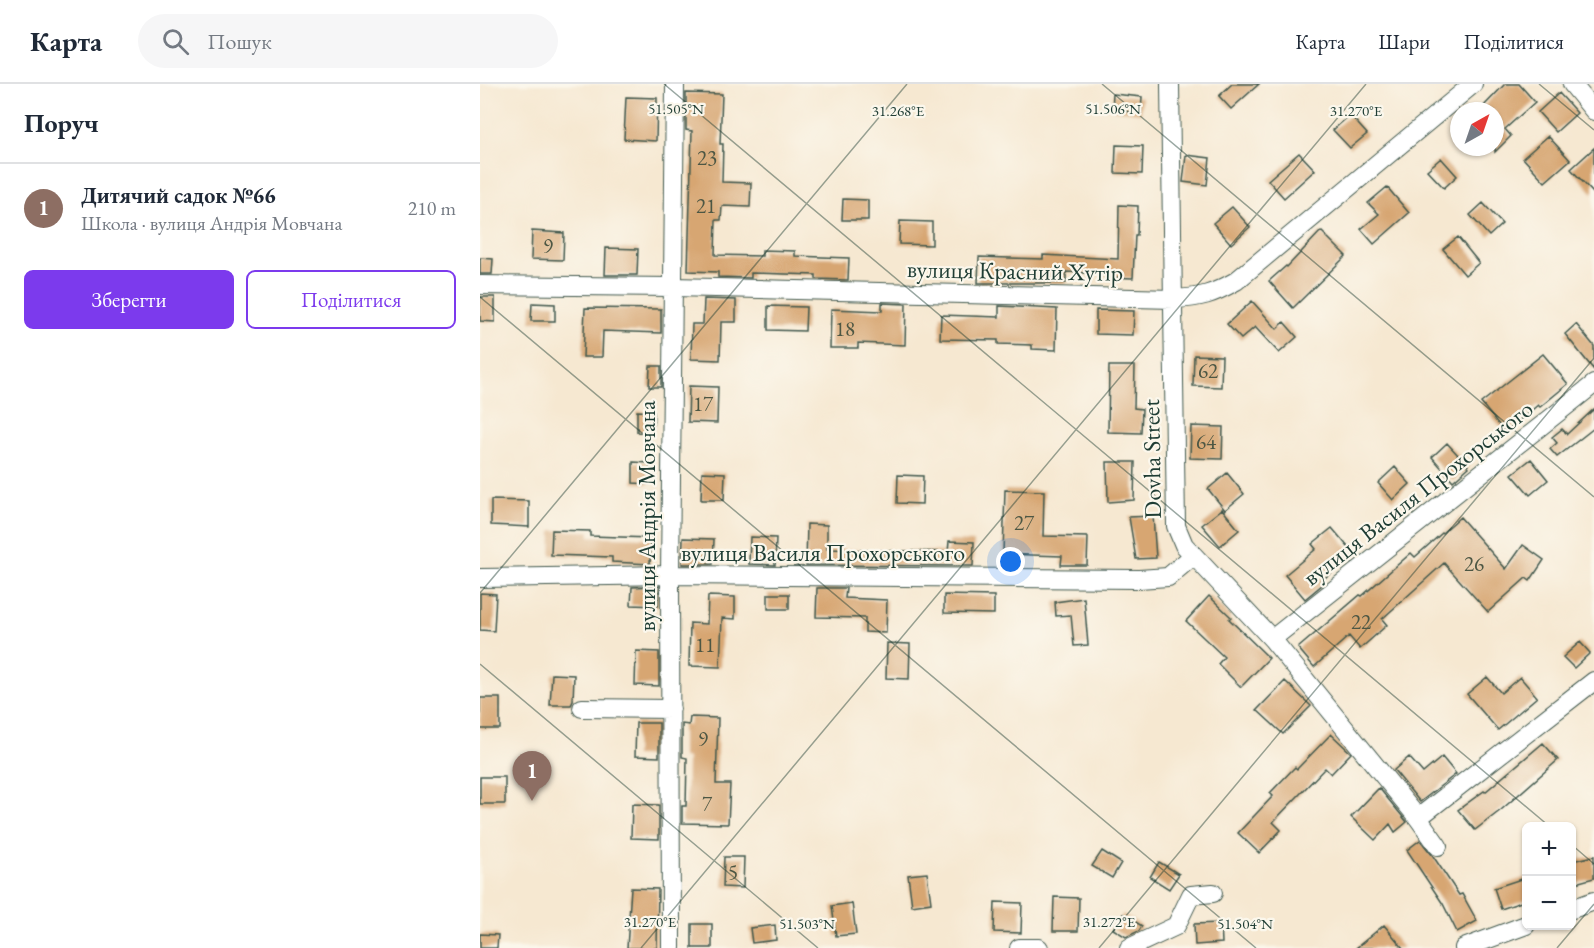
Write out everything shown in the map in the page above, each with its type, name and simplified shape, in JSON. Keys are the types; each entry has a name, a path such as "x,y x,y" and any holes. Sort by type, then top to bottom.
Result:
{"street":[{"name":"вулиця Андрія Мовчана","path":"671,948 670,575 675,84"},
{"name":"Dovha Street","path":"1170,84 1176,526 1184,545 1193,556 1272,639 1418,818 1438,846"},
{"name":"вулиця Красний Хутір","path":"480,285 1193,298 1214,293 1236,281 1473,84"},
{"path":"1576,85 1594,111"},
{"name":"вулиця Василя Прохорського","path":"1272,639 1594,384"},
{"name":"вулиця Василя Прохорського","path":"480,578 670,575 1139,579 1168,577 1193,556"},
{"path":"1418,818 1594,681"},
{"path":"582,708 670,709"},
{"path":"1129,948 1176,926 1191,895 1213,893"},
{"path":"1576,908 1594,901"},
{"path":"1464,948 1522,928"},
{"path":"1019,948 1039,948"}],"building":[{"path":"1232,84 1259,84 1231,109 1219,96"},
{"path":"1505,84 1519,84 1535,102 1505,129 1511,136 1504,143 1504,102 1488,102"},
{"path":"686,93 722,94 720,144 723,144 722,182 751,183 750,207 722,206 721,220 716,220 715,255 762,256 762,250 795,251 795,256 849,258 848,280 816,279 816,275 751,273 751,278 718,277 718,272 688,271 692,131 686,130"},
{"path":"1559,93 1577,113 1556,132 1538,112"},
{"path":"1113,94 1142,97 1141,113 1112,110"},
{"path":"626,97 657,98 656,141 624,139"},
{"path":"1350,115 1367,134 1350,148 1333,130"},
{"path":"1548,136 1570,160 1545,182 1523,158"},
{"path":"1116,145 1143,146 1142,174 1115,173"},
{"path":"1594,148 1594,194 1571,169"},
{"path":"1299,153 1315,170 1284,198 1268,180"},
{"path":"1186,155 1210,158 1207,185 1183,182"},
{"path":"1441,158 1457,176 1444,188 1427,170"},
{"path":"1387,187 1409,213 1374,244 1361,229 1379,214 1368,203"},
{"path":"843,199 868,200 868,220 842,220"},
{"path":"1483,203 1502,224 1489,236 1470,215"},
{"path":"1119,205 1138,206 1133,278 1066,272 1066,283 978,283 979,257 1043,259 1043,255 1118,259"},
{"path":"1232,207 1250,227 1231,244 1213,223"},
{"path":"900,221 932,222 932,245 899,244"},
{"path":"532,231 564,233 563,260 531,259"},
{"path":"1321,231 1346,256 1293,308 1269,281 1287,267"},
{"path":"1458,237 1479,263 1465,275 1443,249"},
{"path":"606,248 638,249 637,275 605,275"},
{"path":"480,258 493,259 492,274 480,274"},
{"path":"480,297 495,297 495,322 480,321"},
{"path":"704,299 736,300 736,322 721,322 720,360 691,359 692,324 703,324"},
{"path":"1252,301 1277,329 1284,322 1297,337 1279,353 1255,327 1241,339 1227,324"},
{"path":"532,303 555,304 555,321 531,321"},
{"path":"882,303 906,304 905,345 858,343 858,348 830,348 831,309 882,311"},
{"path":"768,306 806,307 805,331 768,330"},
{"path":"999,306 1057,309 1056,350 1032,349 1032,345 998,344 998,340 940,339 941,315 999,317"},
{"path":"585,308 661,309 661,333 603,331 602,357 583,357"},
{"path":"1096,310 1134,311 1133,335 1096,334"},
{"path":"1576,324 1594,346 1594,370 1565,334"},
{"path":"1543,354 1568,384 1505,432 1481,403"},
{"path":"1194,355 1222,356 1221,387 1193,386"},
{"path":"650,366 661,366 661,387 649,387"},
{"path":"1109,366 1135,366 1134,408 1142,409 1141,433 1108,432"},
{"path":"689,386 718,387 717,423 688,422"},
{"path":"1594,409 1594,428 1557,457 1550,449 1557,443 1552,437 1562,429 1567,434"},
{"path":"637,411 654,412 653,433 637,432"},
{"path":"1191,426 1223,427 1222,459 1190,458"},
{"path":"1447,443 1469,467 1453,481 1432,457"},
{"path":"1531,459 1548,480 1530,495 1512,474"},
{"path":"633,462 650,463 649,484 633,483"},
{"path":"1107,462 1135,462 1134,500 1108,502"},
{"path":"1395,467 1410,484 1393,500 1378,483"},
{"path":"702,472 725,473 724,500 701,500"},
{"path":"1227,473 1244,494 1225,510 1208,489"},
{"path":"898,475 923,476 922,504 897,503"},
{"path":"1005,490 1044,491 1043,536 1088,537 1087,565 1061,565 1062,556 1003,554"},
{"path":"491,500 529,501 529,527 491,525"},
{"path":"1222,509 1239,530 1220,546 1202,525"},
{"path":"1153,516 1156,558 1136,559 1129,517"},
{"path":"1460,517 1506,569 1523,545 1544,560 1530,581 1526,578 1488,612 1444,563 1382,619 1387,625 1360,649 1349,636 1314,667 1298,648 1411,553 1415,557"},
{"path":"807,524 827,525 827,549 948,552 949,541 974,542 973,566 806,565"},
{"path":"1332,528 1354,554 1321,581 1323,584 1305,599 1285,575 1316,549 1312,544"},
{"path":"552,530 590,531 590,536 651,538 650,564 612,562 612,557 551,555"},
{"path":"750,537 776,538 775,565 749,564"},
{"path":"683,538 714,539 713,564 682,564"},
{"path":"659,586 658,606 631,605 632,587"},
{"path":"817,588 846,588 845,598 887,600 886,633 865,632 865,618 816,617"},
{"path":"480,593 496,594 494,631 480,630"},
{"path":"768,594 789,594 789,609 768,609"},
{"path":"944,595 994,596 994,614 944,613"},
{"path":"708,596 735,597 735,619 722,618 720,667 689,666 690,623 707,624"},
{"path":"1209,596 1269,658 1241,687 1218,664 1224,657 1186,621"},
{"path":"1084,598 1088,645 1074,646 1071,615 1056,616 1055,602"},
{"path":"1580,642 1590,653 1574,668 1563,657"},
{"path":"887,643 910,644 909,679 886,678"},
{"path":"636,651 659,652 659,686 635,685"},
{"path":"552,674 574,675 571,705 550,705"},
{"path":"1487,677 1501,693 1520,677 1537,697 1498,730 1467,694"},
{"path":"1285,681 1311,706 1283,734 1257,710"},
{"path":"480,698 500,698 500,729 480,729"},
{"path":"690,717 718,718 716,784 730,784 728,824 682,823 682,806 686,806 687,758 682,757 682,724 689,725"},
{"path":"636,723 659,723 659,757 635,756"},
{"path":"1331,734 1351,753 1331,774 1325,768 1273,822 1281,830 1259,853 1238,833 1273,796 1270,793"},
{"path":"1543,743 1558,760 1475,830 1458,810 1485,792"},
{"path":"1409,757 1423,773 1442,757 1456,774 1420,802 1394,770"},
{"path":"480,777 505,777 505,804 480,804"},
{"path":"1379,788 1407,822 1395,832 1390,824 1375,840 1351,817"},
{"path":"632,804 659,805 659,839 631,838"},
{"path":"1420,840 1459,895 1462,894 1477,921 1457,932 1443,904 1407,850"},
{"path":"1102,851 1121,863 1112,878 1092,866"},
{"path":"1594,856 1594,878 1576,883 1576,860"},
{"path":"724,857 744,857 743,888 723,887"},
{"path":"1159,862 1179,874 1169,889 1150,877"},
{"path":"927,873 931,903 912,906 908,875"},
{"path":"1522,879 1522,902 1501,909 1494,888"},
{"path":"631,888 658,889 657,948 627,948"},
{"path":"1054,897 1079,898 1078,931 1053,931"},
{"path":"995,902 1022,903 1021,933 994,932"},
{"path":"852,903 856,934 836,936 832,906"},
{"path":"1123,914 1142,926 1139,931 1126,937 1113,929"},
{"path":"1221,923 1222,943 1195,945 1194,924"},
{"path":"692,924 712,924 712,948 692,948"},
{"path":"775,925 776,940 752,943 750,928"},
{"path":"1384,925 1403,948 1356,948"},
{"path":"480,934 498,935 497,948 480,948"}],"place":[{"name":"Дитячий садок №66","path":"532,801"}]}
